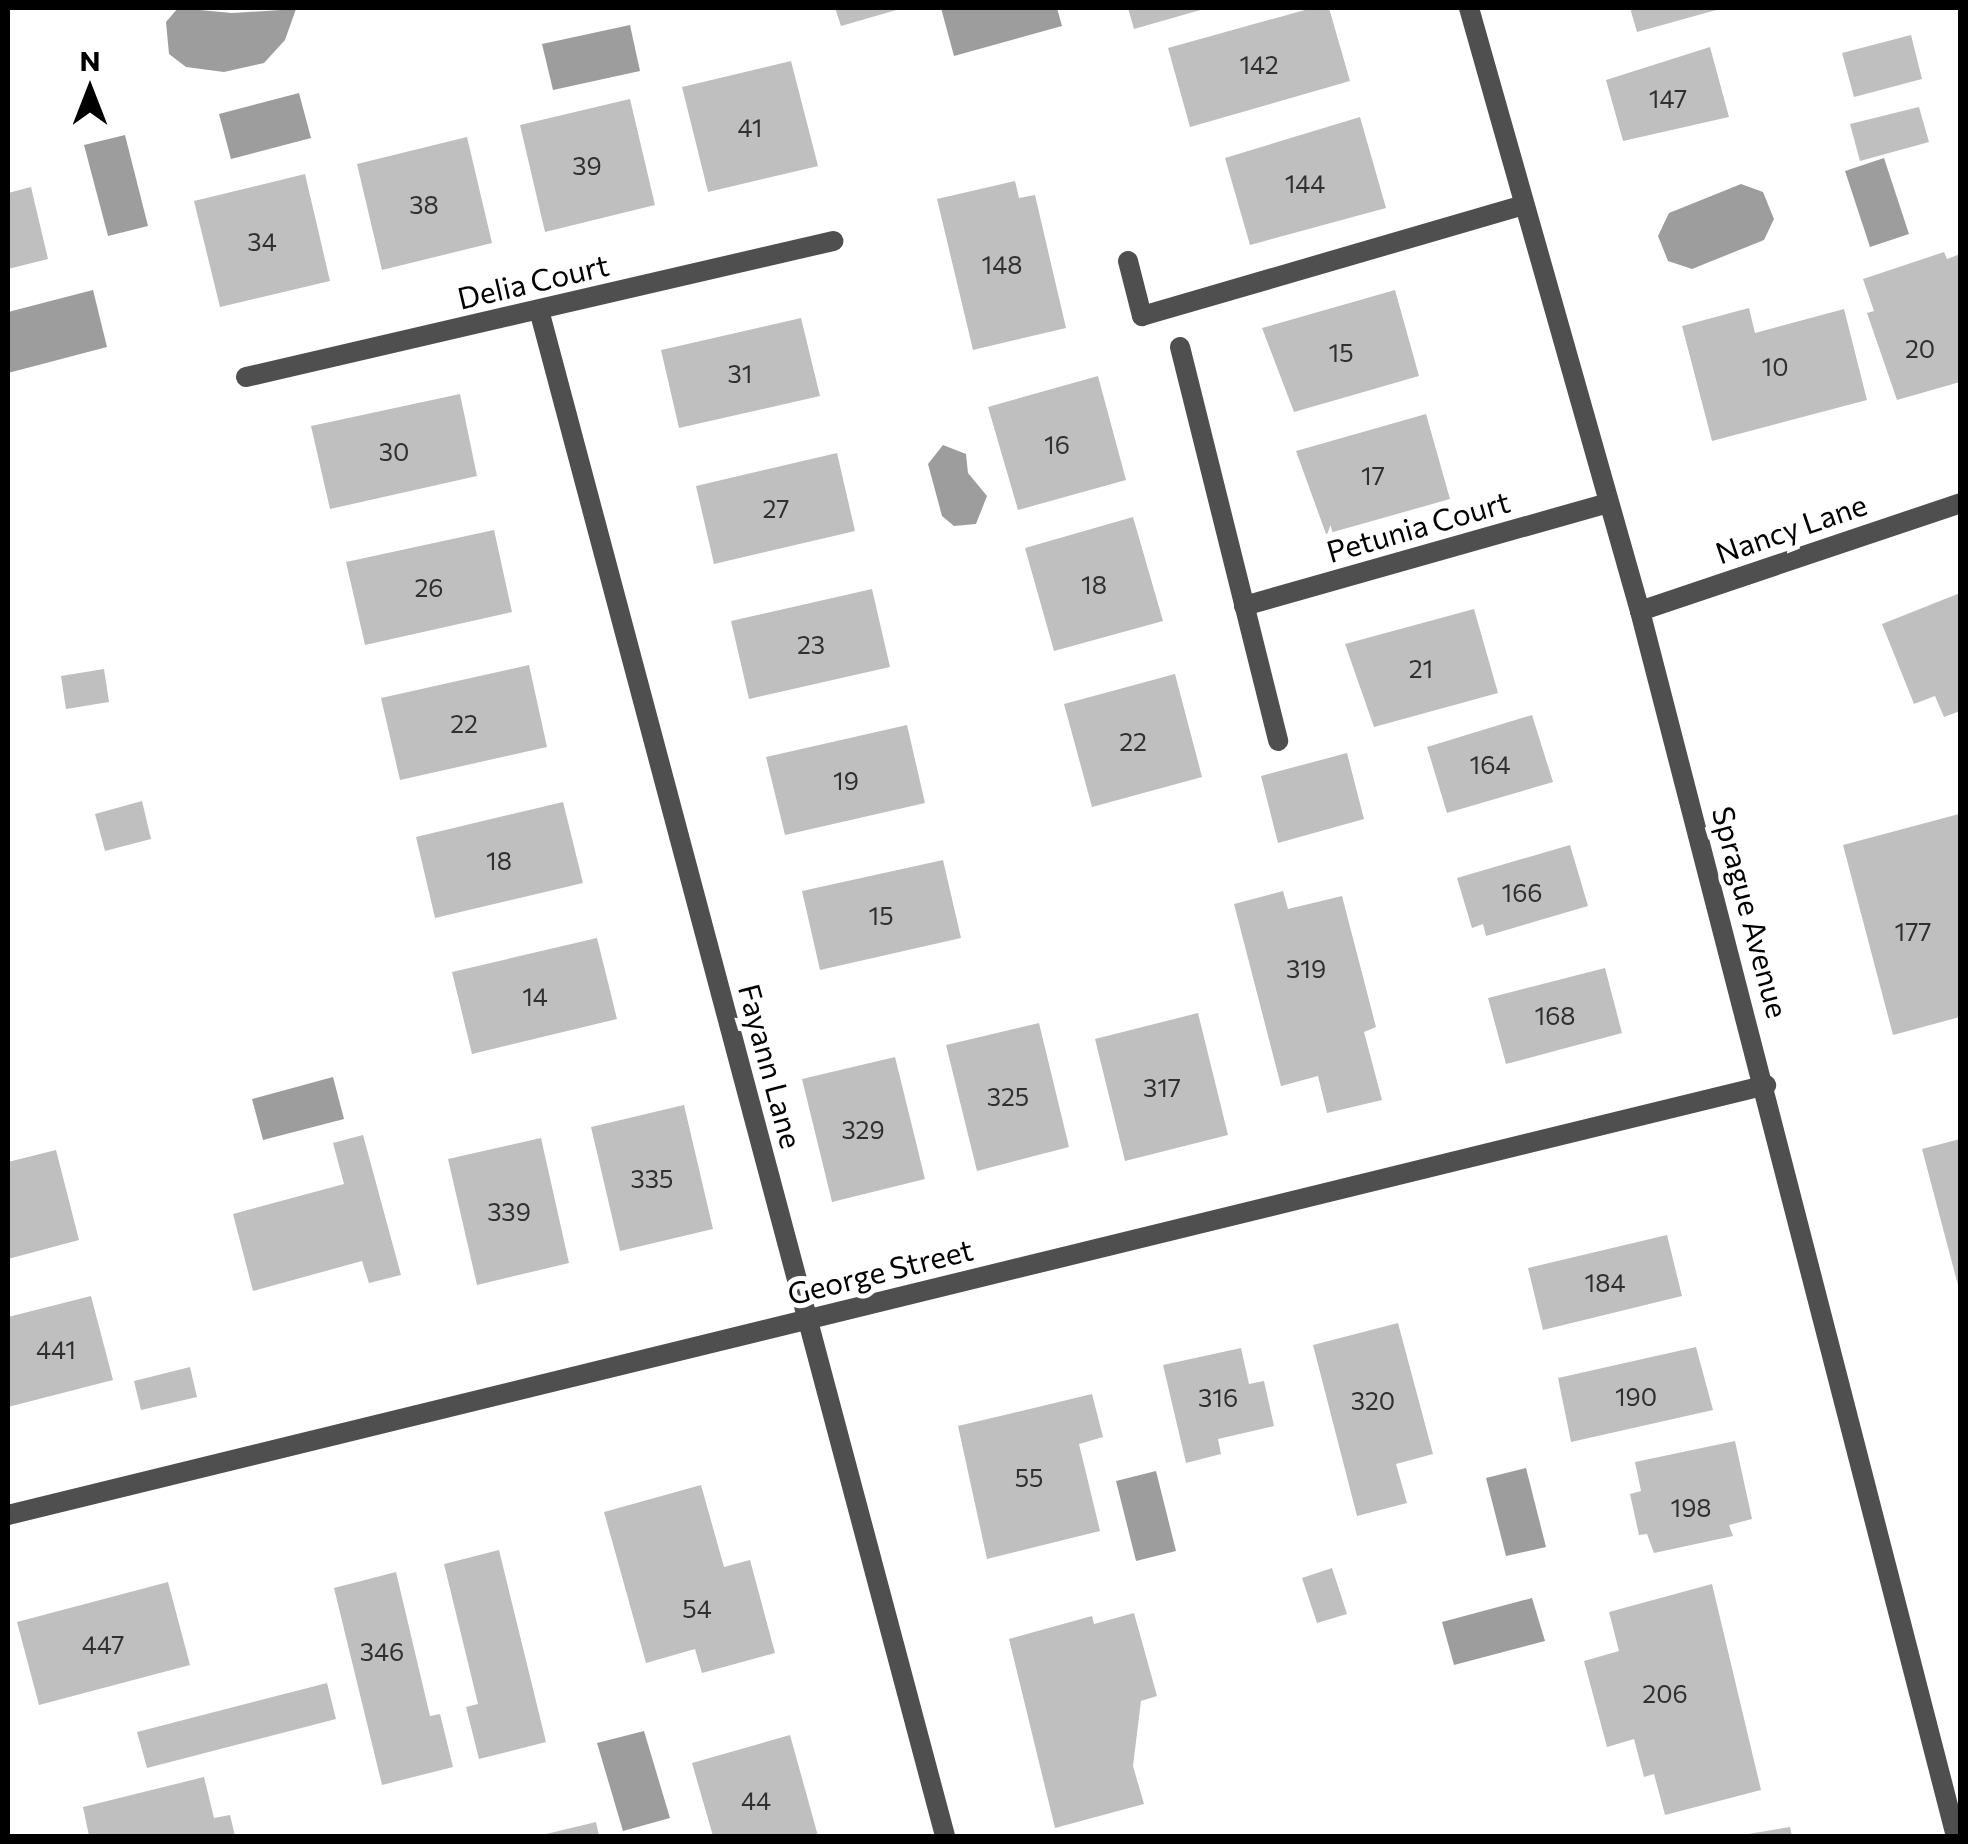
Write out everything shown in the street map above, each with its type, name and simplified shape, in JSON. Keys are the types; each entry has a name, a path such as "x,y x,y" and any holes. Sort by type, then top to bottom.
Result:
{"street":[{"name":"Sprague Avenue","path":"1469,8 1640,611 1766,1085 1956,1836"},
{"path":"1128,262 1142,316 1524,205"},
{"name":"Delia Court","path":"246,377 834,241"},
{"name":"Fayann Lane","path":"539,310 946,1836"},
{"path":"1180,348 1278,740"},
{"name":"Petunia Court","path":"1244,606 1609,502"},
{"name":"Nancy Lane","path":"1640,611 1960,503"},
{"name":"George Street","path":"8,1516 1766,1085"}],"shaded area":[{"path":"178,8 232,13 296,9 285,40 264,63 224,72 186,67 169,54 166,22"},
{"path":"941,8 1057,8 1062,26 954,56"},
{"path":"630,25 640,71 553,90 542,44"},
{"path":"299,93 311,138 231,159 219,114"},
{"path":"125,135 148,226 108,236 84,145"},
{"path":"1884,158 1909,234 1870,247 1845,171"},
{"path":"1741,184 1763,192 1774,219 1764,240 1692,269 1668,261 1658,236 1669,213"},
{"path":"93,290 107,347 8,373 8,312"},
{"path":"943,445 966,454 968,473 987,496 976,524 954,526 942,516 928,464"},
{"path":"333,1077 344,1119 263,1140 252,1099"},
{"path":"1526,1468 1546,1547 1506,1556 1486,1478"},
{"path":"1156,1471 1176,1551 1136,1561 1116,1481"},
{"path":"1532,1598 1545,1641 1454,1665 1442,1622"},
{"path":"644,1731 670,1818 623,1831 597,1743"}],"building":[{"path":"835,8 899,8 900,9 841,26"},
{"path":"1128,8 1204,8 1204,9 1134,29"},
{"path":"1312,8 1329,8 1350,81 1190,127 1168,48"},
{"path":"1630,8 1720,8 1720,9 1637,32"},
{"path":"1911,35 1922,79 1854,97 1842,53"},
{"path":"1710,47 1729,117 1623,141 1606,80"},
{"path":"791,61 818,166 708,192 682,87"},
{"path":"630,99 655,205 545,232 520,125"},
{"path":"1919,107 1929,142 1860,161 1850,124"},
{"path":"1360,117 1386,208 1250,245 1225,158"},
{"path":"467,137 492,243 382,270 357,164"},
{"path":"305,174 330,281 220,307 194,201"},
{"path":"1015,181 1019,198 1035,195 1066,328 973,350 937,199"},
{"path":"31,187 48,259 8,269 8,193"},
{"path":"1944,252 1947,259 1960,254 1960,382 1897,400 1867,313 1874,311 1863,279"},
{"path":"1395,290 1419,376 1294,412 1262,328"},
{"path":"1749,308 1755,333 1844,309 1867,400 1712,441 1682,326"},
{"path":"801,318 820,396 679,428 661,350"},
{"path":"1098,376 1126,480 1018,510 988,407"},
{"path":"460,394 477,476 330,509 311,426"},
{"path":"1426,414 1450,499 1326,534 1296,451"},
{"path":"837,453 855,531 714,564 696,486"},
{"path":"1133,517 1163,621 1054,651 1025,548"},
{"path":"494,530 512,612 365,645 346,562"},
{"path":"872,589 890,667 749,699 731,621"},
{"path":"1960,593 1960,711 1944,717 1935,696 1914,704 1882,624"},
{"path":"1474,609 1498,693 1374,727 1345,644"},
{"path":"529,665 547,747 400,780 381,698"},
{"path":"104,669 109,702 66,709 61,676"},
{"path":"1175,674 1202,777 1092,807 1064,704"},
{"path":"1532,715 1553,782 1447,813 1427,747"},
{"path":"907,725 925,803 785,835 766,757"},
{"path":"1347,753 1364,819 1278,843 1261,776"},
{"path":"142,801 151,839 105,851 95,814"},
{"path":"563,802 583,883 435,918 416,837"},
{"path":"1959,814 1960,1017 1893,1035 1843,845"},
{"path":"1570,845 1588,906 1486,936 1483,924 1472,928 1457,878"},
{"path":"943,860 961,938 820,970 802,891"},
{"path":"1283,891 1288,909 1342,896 1376,1027 1364,1032 1382,1100 1327,1113 1318,1076 1281,1086 1234,904"},
{"path":"597,938 617,1019 472,1054 452,972"},
{"path":"1605,968 1622,1033 1506,1064 1488,998"},
{"path":"1198,1013 1228,1135 1125,1161 1095,1039"},
{"path":"1039,1023 1069,1147 977,1171 946,1045"},
{"path":"895,1057 925,1179 832,1202 802,1079"},
{"path":"684,1105 713,1229 620,1251 591,1127"},
{"path":"363,1135 401,1275 369,1283 362,1261 253,1291 233,1214 344,1184 333,1143"},
{"path":"541,1138 569,1263 477,1285 448,1159"},
{"path":"1960,1139 1960,1289 1959,1289 1922,1149"},
{"path":"56,1150 79,1240 8,1259 8,1162"},
{"path":"1667,1235 1682,1296 1543,1330 1528,1268"},
{"path":"91,1296 113,1380 8,1407 8,1317"},
{"path":"1398,1323 1433,1454 1396,1464 1407,1503 1357,1516 1313,1345"},
{"path":"1696,1347 1713,1410 1571,1442 1558,1378"},
{"path":"1241,1348 1249,1384 1264,1381 1274,1426 1218,1439 1221,1454 1186,1463 1163,1365"},
{"path":"190,1367 197,1397 141,1410 134,1381"},
{"path":"1092,1394 1103,1437 1079,1444 1100,1531 987,1559 958,1426"},
{"path":"1735,1441 1752,1519 1729,1525 1733,1536 1654,1553 1647,1534 1639,1535 1630,1494 1641,1491 1635,1462"},
{"path":"701,1485 724,1567 750,1560 775,1653 702,1673 695,1649 646,1663 604,1512"},
{"path":"499,1550 546,1742 479,1759 466,1707 478,1704 444,1564"},
{"path":"1332,1568 1347,1614 1317,1623 1302,1578"},
{"path":"396,1572 430,1716 440,1714 453,1767 382,1785 334,1588"},
{"path":"168,1582 190,1665 39,1705 17,1622"},
{"path":"1712,1584 1761,1790 1665,1815 1654,1774 1644,1777 1634,1739 1607,1747 1584,1661 1619,1651 1609,1612"},
{"path":"1134,1613 1157,1696 1141,1701 1133,1766 1144,1804 1055,1828 1009,1639 1092,1616 1094,1624"},
{"path":"327,1683 336,1719 147,1768 137,1732"},
{"path":"790,1735 818,1836 713,1836 692,1763"},
{"path":"204,1777 214,1818 230,1815 235,1836 89,1836 83,1807"},
{"path":"596,1822 599,1836 542,1836 542,1835"},
{"path":"1790,1827 1792,1836 1748,1834"}]}
